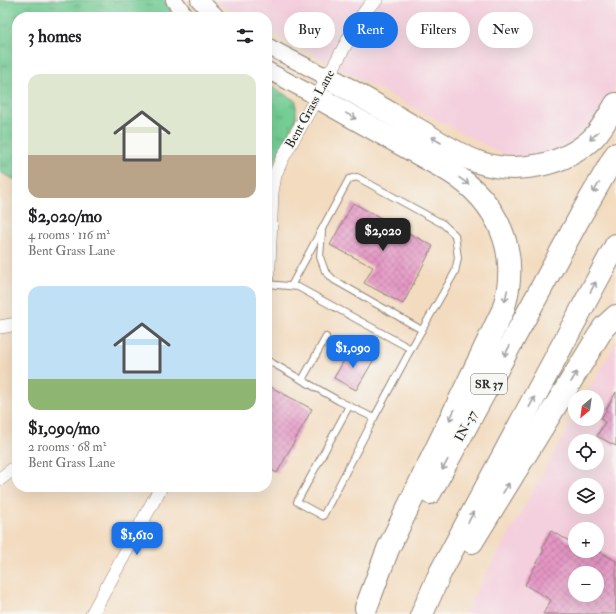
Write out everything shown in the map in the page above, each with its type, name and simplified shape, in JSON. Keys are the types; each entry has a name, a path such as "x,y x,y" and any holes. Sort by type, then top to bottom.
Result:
{"highway":[{"path":"327,77 453,150 476,161 498,167 531,167 569,155 596,134 616,104"},
{"path":"317,97 449,172 469,185 486,202 499,223 505,242 509,268 508,290 503,310 388,549 365,611"},
{"name":"IN-37","path":"365,611 582,213 616,154"},
{"path":"423,614 440,573 616,245"},
{"path":"423,614 446,584 604,327 616,316"}],"street":[{"path":"174,0 182,12"},
{"path":"199,0 212,12"},
{"name":"Bent Grass Lane","path":"272,192 275,175 282,159 363,12 376,0"},
{"path":"272,49 327,77"},
{"path":"272,73 317,97"},
{"path":"0,327 12,325"},
{"path":"0,479 12,470"},
{"path":"92,614 158,492"}],"lane":[{"path":"291,286 349,178 357,177 443,224 455,235 458,258 455,272 374,418 323,516 297,502 349,406"},
{"path":"322,228 320,257 325,271 329,276 422,330"},
{"path":"272,284 298,287 411,350"},
{"path":"302,380 326,337"},
{"path":"272,363 349,406 374,418"}],"shaded area":[{"path":"212,0 616,0 616,86 586,135 574,147 513,160 301,48 335,48 335,12 284,12 284,39 272,33 272,12 234,12"},
{"path":"616,342 616,614 464,614 569,426 604,426 604,390 589,390"}],"green space":[{"path":"0,0 164,0 172,12 12,12 12,178 0,172"},
{"path":"272,87 296,101 296,119 272,166"}],"building":[{"path":"353,203 433,246 403,304 364,283 373,267 330,245"},
{"path":"351,348 373,361 356,390 334,378"},
{"path":"272,388 312,409 277,473 272,470"},
{"path":"616,392 616,446 604,440 604,434 598,434 604,426 604,414"},
{"path":"551,531 568,540 568,558 604,558 604,554 616,561 616,614 543,614 551,600 525,585 544,550 542,549"}]}
